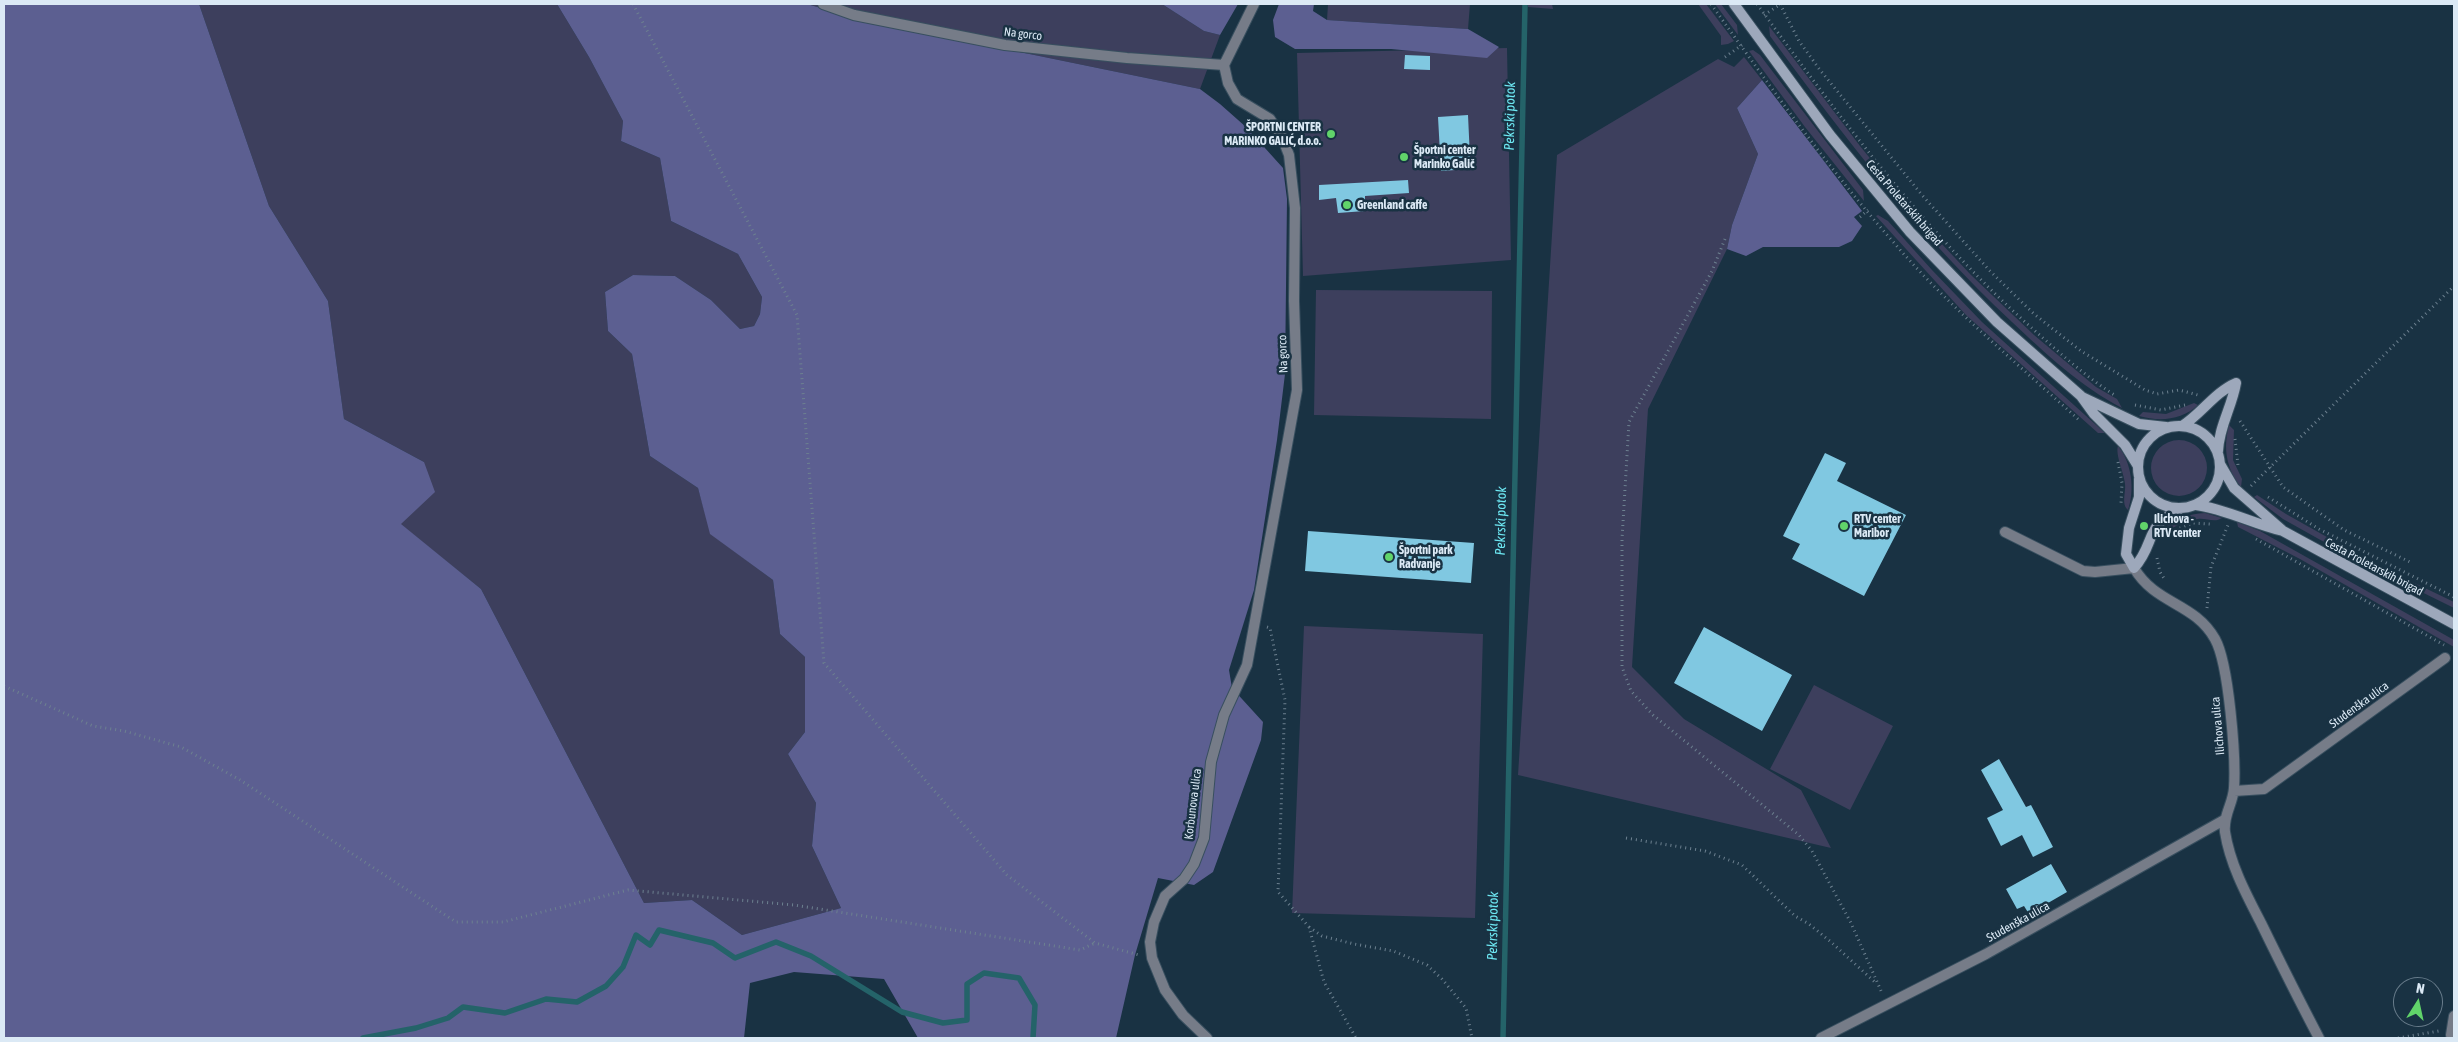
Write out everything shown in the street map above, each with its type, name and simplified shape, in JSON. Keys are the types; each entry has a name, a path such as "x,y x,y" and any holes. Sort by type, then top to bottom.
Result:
{"main road":[{"name":"Cesta Proletarskih brigad","path":"1734,4 1830,134 1910,232 1997,322 2081,396"},
{"path":"2182,426 2202,412 2224,388 2236,383 2234,396 2223,422 2218,452 2220,464 2234,488 2283,531"},
{"path":"2081,396 2139,424 2169,428 2182,426 2193,428 2204,433 2218,452"},
{"path":"2081,396 2094,414 2125,446 2138,466"},
{"path":"2169,428 2148,440 2141,452 2138,466 2138,497 2128,528 2126,554 2134,568 2145,556 2150,537 2160,522 2183,508 2196,505 2225,511 2259,525 2283,531"},
{"path":"2196,505 2214,488 2220,464"},
{"path":"2139,479 2155,501 2168,506 2183,508"},
{"name":"Cesta Proletarskih brigad","path":"2283,531 2454,624"}],"street":[{"name":"Na gorco","path":"823,4 854,15 1005,45 1127,58 1224,65 1228,83 1237,100 1270,119 1282,137 1289,154 1295,208 1294,301 1297,390 1247,665"},
{"path":"1224,65 1254,4"},
{"path":"2005,532 2083,571 2095,572 2134,568"},
{"name":"Ilichova ulica","path":"2134,568 2151,591 2199,619 2215,638 2221,651 2229,709 2234,791 2224,820 2229,847 2242,886 2319,1038"},
{"name":"Studenška ulica","path":"2234,791 2264,789 2445,658"},
{"name":"Korbunova ulica","path":"1207,1038 1183,1015 1157,974 1150,942 1154,922 1165,896 1184,879 1194,864 1204,838 1210,762 1224,715 1247,665"},
{"name":"Studenška ulica","path":"1821,1038 1888,1005 2086,899 2224,820"},
{"path":"2452,1037 2454,1018"}],"path":[{"path":"632,4 797,315 824,662 1007,875 1095,943 1152,958"},
{"path":"1757,4 1858,140 1937,235 2012,311 2090,379 2124,400"},
{"path":"1749,25 1780,4 1799,41 1870,131 1989,270 2034,314 2080,351 2145,390 2157,394 2180,390 2197,395 2204,400"},
{"path":"1725,57 1757,35"},
{"path":"1725,239 1712,271 1629,422 1622,538 1622,667 1631,691 1653,716 1799,835 1812,851 1847,915 1888,1005"},
{"path":"2252,485 2454,286"},
{"path":"2131,403 2151,409 2172,409 2185,404 2197,395"},
{"path":"2232,416 2240,421 2283,487 2308,507 2344,530 2412,563"},
{"path":"2237,428 2240,421"},
{"path":"2236,434 2236,458 2242,472"},
{"path":"2248,481 2260,491"},
{"path":"2267,496 2290,512 2352,548 2454,597"},
{"path":"2170,534 2193,523 2213,524"},
{"path":"2220,526 2234,530"},
{"path":"2206,609 2210,596 2211,567 2226,527"},
{"path":"2249,536 2452,650"},
{"path":"1254,624 1270,628 1286,700 1278,892 1309,927 1322,936 1393,951 1427,965 1442,979 1466,1008 1472,1038"},
{"path":"4,686 93,726 124,731 181,747 240,780 456,922 503,922 628,890 794,905 1080,950 1095,943"},
{"path":"1626,838 1705,851 1742,865 1795,916 1824,936 1877,984"},
{"path":"1309,927 1324,982 1356,1038"},
{"path":"2398,1038 2439,1031 2452,1037"}],"shaded area":[{"path":"4,4 199,4 269,206 328,301 344,419 424,462 435,492 401,524 481,589 644,903 692,900 742,935 841,908 812,846 816,803 788,754 805,732 805,657 780,634 773,580 710,534 698,488 650,456 632,354 608,331 605,292 633,275 675,276 711,300 740,329 754,326 760,314 762,297 738,254 671,221 660,158 621,141 623,121 589,57 557,4 807,4 859,19 1200,89 1246,127 1283,168 1287,199 1285,374 1277,440 1254,590 1229,670 1232,688 1263,722 1261,740 1213,872 1194,885 1158,878 1135,955 1116,1038 918,1038 884,979 794,972 750,983 744,1038 4,1038"},
{"path":"199,4 557,4 589,57 623,121 621,141 660,158 671,221 738,254 762,297 760,314 754,326 740,329 711,300 675,276 633,275 605,292 608,331 632,354 650,456 698,488 711,534 773,580 780,634 805,657 805,732 788,754 816,803 812,846 841,908 742,935 692,900 644,903 481,589 400,524 424,462 344,419 328,301 269,206"},
{"path":"807,4 1162,4 1204,31 1220,35 1200,89 859,19"},
{"path":"1162,4 1238,4 1220,35 1204,31"},
{"path":"1279,4 1314,4 1313,11 1327,20 1468,29 1499,47 1487,58 1391,49 1295,49 1275,37 1273,20"},
{"path":"1328,4 1470,4 1468,29 1327,20"},
{"path":"1528,4 1552,4 1553,9 1528,7"},
{"path":"1698,4 1706,4 1734,41 1721,45 1721,36"},
{"path":"1715,4 1721,4 1737,25 1738,35"},
{"path":"1769,26 1860,146 1925,226 1971,275 2034,335 2096,387 2117,399 2122,408 2078,380 2051,357 1978,289 1946,255 1884,185 1826,111 1770,36"},
{"name":"Športni center Marinko Galič","path":"1507,48 1511,260 1303,276 1297,53"},
{"path":"1753,50 1760,55 1863,190 1864,201 1805,127 1749,51"},
{"path":"1744,57 1762,80 1737,108 1758,154 1732,225 1727,249 1648,409 1632,667 1684,719 1801,790 1831,848 1518,775 1557,155 1718,59 1734,67"},
{"path":"1762,80 1862,211 1854,217 1862,226 1852,241 1839,247 1763,247 1746,256 1727,249 1732,225 1758,154 1737,108"},
{"path":"1878,215 1888,221 1982,322 2105,433 2098,433 1966,315 1876,216"},
{"path":"1316,290 1492,291 1491,419 1314,415"},
{"path":"2194,403 2198,405 2178,417 2155,419 2139,416 2143,412 2166,414"},
{"path":"2229,425 2234,430 2233,460 2242,479 2241,487 2232,473 2227,457 2226,442"},
{"path":"2179,440 2190,442 2199,448 2205,457 2207,468 2205,479 2199,488 2190,494 2179,496 2168,494 2159,488 2153,479 2151,468 2153,457 2159,448 2168,442"},
{"path":"2118,446 2126,460 2131,477 2132,485 2128,510 2125,505 2125,484 2117,449"},
{"path":"2257,495 2286,514 2366,559 2361,562 2358,561 2283,519 2254,497"},
{"path":"2205,513 2222,518 2216,520 2194,520 2182,523 2167,532 2161,531 2171,523 2182,518"},
{"path":"2237,522 2260,531 2454,640 2454,647 2300,559 2238,527"},
{"path":"2375,564 2454,602 2454,608 2375,569"},
{"path":"1304,626 1483,634 1475,918 1292,913"},
{"path":"1814,685 1893,726 1850,810 1770,769"}],"building":[{"path":"1405,55 1430,56 1430,70 1404,69"},
{"path":"1468,115 1470,158 1455,158 1455,170 1441,171 1438,117"},
{"path":"1408,180 1409,193 1365,196 1365,211 1338,213 1336,198 1319,200 1319,185"},
{"name":"RTV center Maribor","path":"1825,453 1846,463 1837,481 1906,515 1864,596 1792,559 1800,544 1783,536"},
{"name":"Športni park Radvanje","path":"1308,531 1474,543 1471,583 1305,571"},
{"path":"1704,627 1792,675 1762,731 1674,683"},
{"path":"1999,759 2026,807 2031,805 2053,847 2033,857 2022,835 2001,846 1987,818 2003,810 1981,770"},
{"path":"2051,864 2067,892 2029,914 2024,906 2017,909 2006,889"}],"waterway":[{"name":"Pekrski potok","path":"1503,1038 1525,4"},
{"path":"363,1038 416,1028 448,1018 463,1007 505,1013 546,999 577,1002 606,986 623,967 636,935 650,945 659,930 713,943 735,958 776,942 811,956 902,1012 943,1023 967,1020 967,984 984,973 1019,978 1035,1005 1033,1038"}],"place":[{"name":"ŠPORTNI CENTER MARINKO GALIĆ, d.o.o.","path":"1331,134"},
{"name":"Športni center Marinko Galič","path":"1404,157"},
{"name":"Greenland caffe","path":"1347,205"},
{"name":"RTV center Maribor","path":"1844,526"},
{"name":"Ilichova - RTV center","path":"2144,526"},
{"name":"Športni park Radvanje","path":"1389,557"}]}
